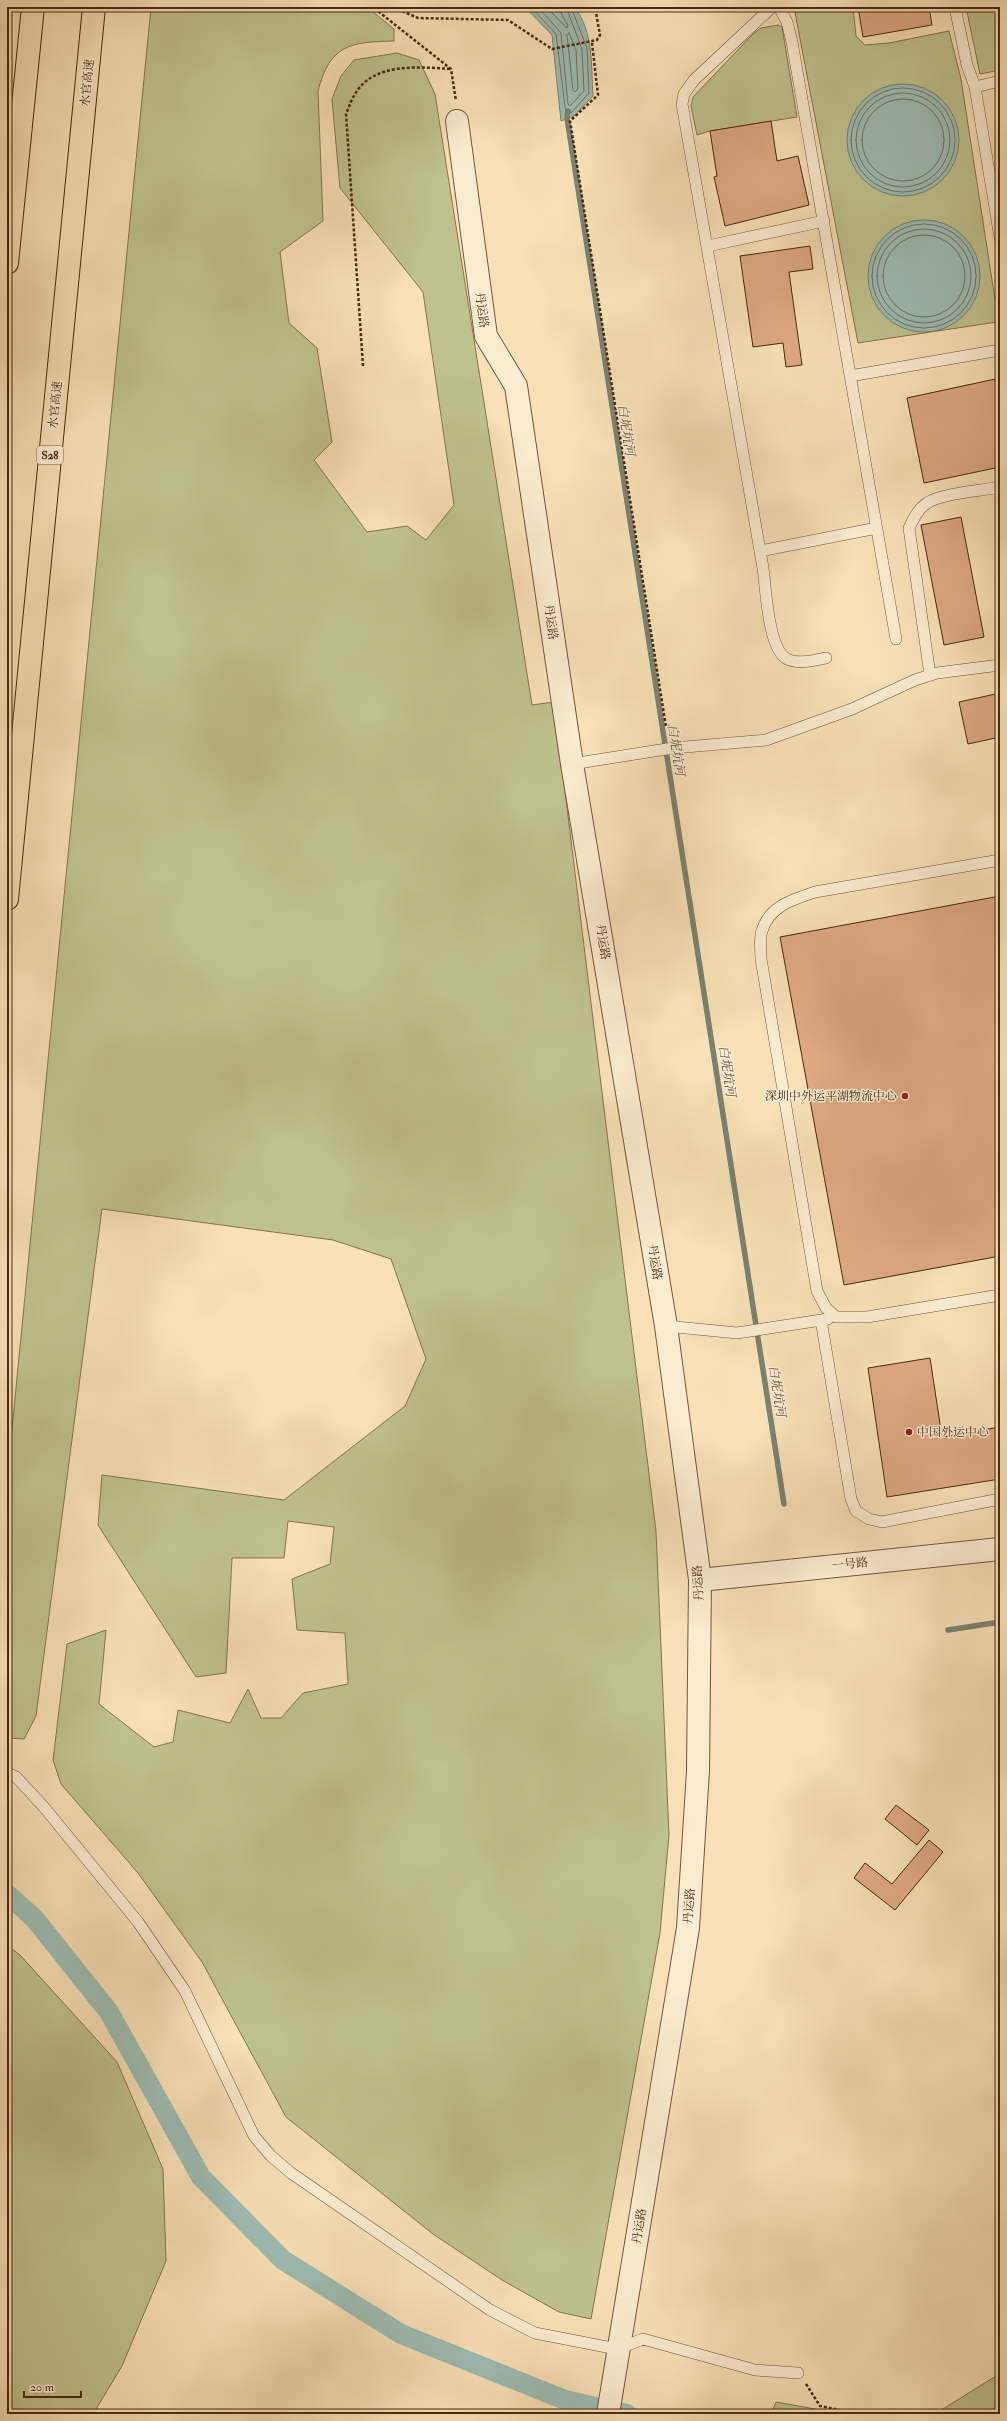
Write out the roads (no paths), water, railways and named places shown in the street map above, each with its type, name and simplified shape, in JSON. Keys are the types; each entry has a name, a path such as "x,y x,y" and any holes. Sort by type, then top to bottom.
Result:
{"highway":[{"path":"7,263 33,7"},
{"name":"水官高速","path":"7,899 94,9"}],"street":[{"name":"丹运路","path":"457,121 486,336 516,386 572,764 666,1326 700,1580 698,1771 688,1928 617,2349 608,2414"},
{"name":"一号路","path":"700,1580 1000,1549"}],"lane":[{"path":"772,7 694,80 684,94 682,104 708,246 774,640 778,652 787,659 798,662 826,658"},
{"path":"779,7 787,22 792,42 896,639"},
{"path":"955,7 967,65 975,87 1000,238"},
{"path":"975,87 1000,81"},
{"path":"708,246 824,221"},
{"path":"850,376 1000,350"},
{"path":"930,675 910,528 917,513 928,503 941,498 1000,487"},
{"path":"760,551 877,528"},
{"path":"572,764 673,748 766,740 852,709 887,691 930,675 1000,665"},
{"path":"836,1317 826,1308 817,1290 761,959 762,931 772,914 786,902 815,892 1000,860"},
{"path":"666,1326 737,1333 836,1317 867,1317 999,1294"},
{"path":"821,1320 846,1479 856,1510 869,1520 882,1522 1000,1499"},
{"path":"7,1773 16,1777 43,1806 138,1922 185,1991 254,2136 272,2156 291,2173 490,2310 535,2333 617,2349 643,2339 755,2370 798,2373"}],"water":[{"path":"525,7 574,7 585,27 590,49 593,96 574,116 561,121 552,35"},
{"path":"903,84 925,88 943,100 955,118 959,140 955,162 943,180 925,192 903,196 881,192 863,180 851,162 847,140 851,118 863,100 881,88"},
{"path":"924,220 946,224 964,236 976,254 980,276 976,298 964,316 946,328 924,332 902,328 884,316 872,298 868,276 872,254 884,236 902,224"}],"waterway":[{"name":"白坭坑河","path":"568,111 567,118 784,1504"},
{"name":"白坭坑河","path":"948,1630 1000,1622"},
{"path":"7,1894 34,1918 109,2012 201,2177 283,2260 401,2334 565,2400 627,2414"}],"place":[{"name":"深圳中外运平湖物流中心","path":"905,1096"},
{"name":"中国外运中心","path":"909,1432"}]}
